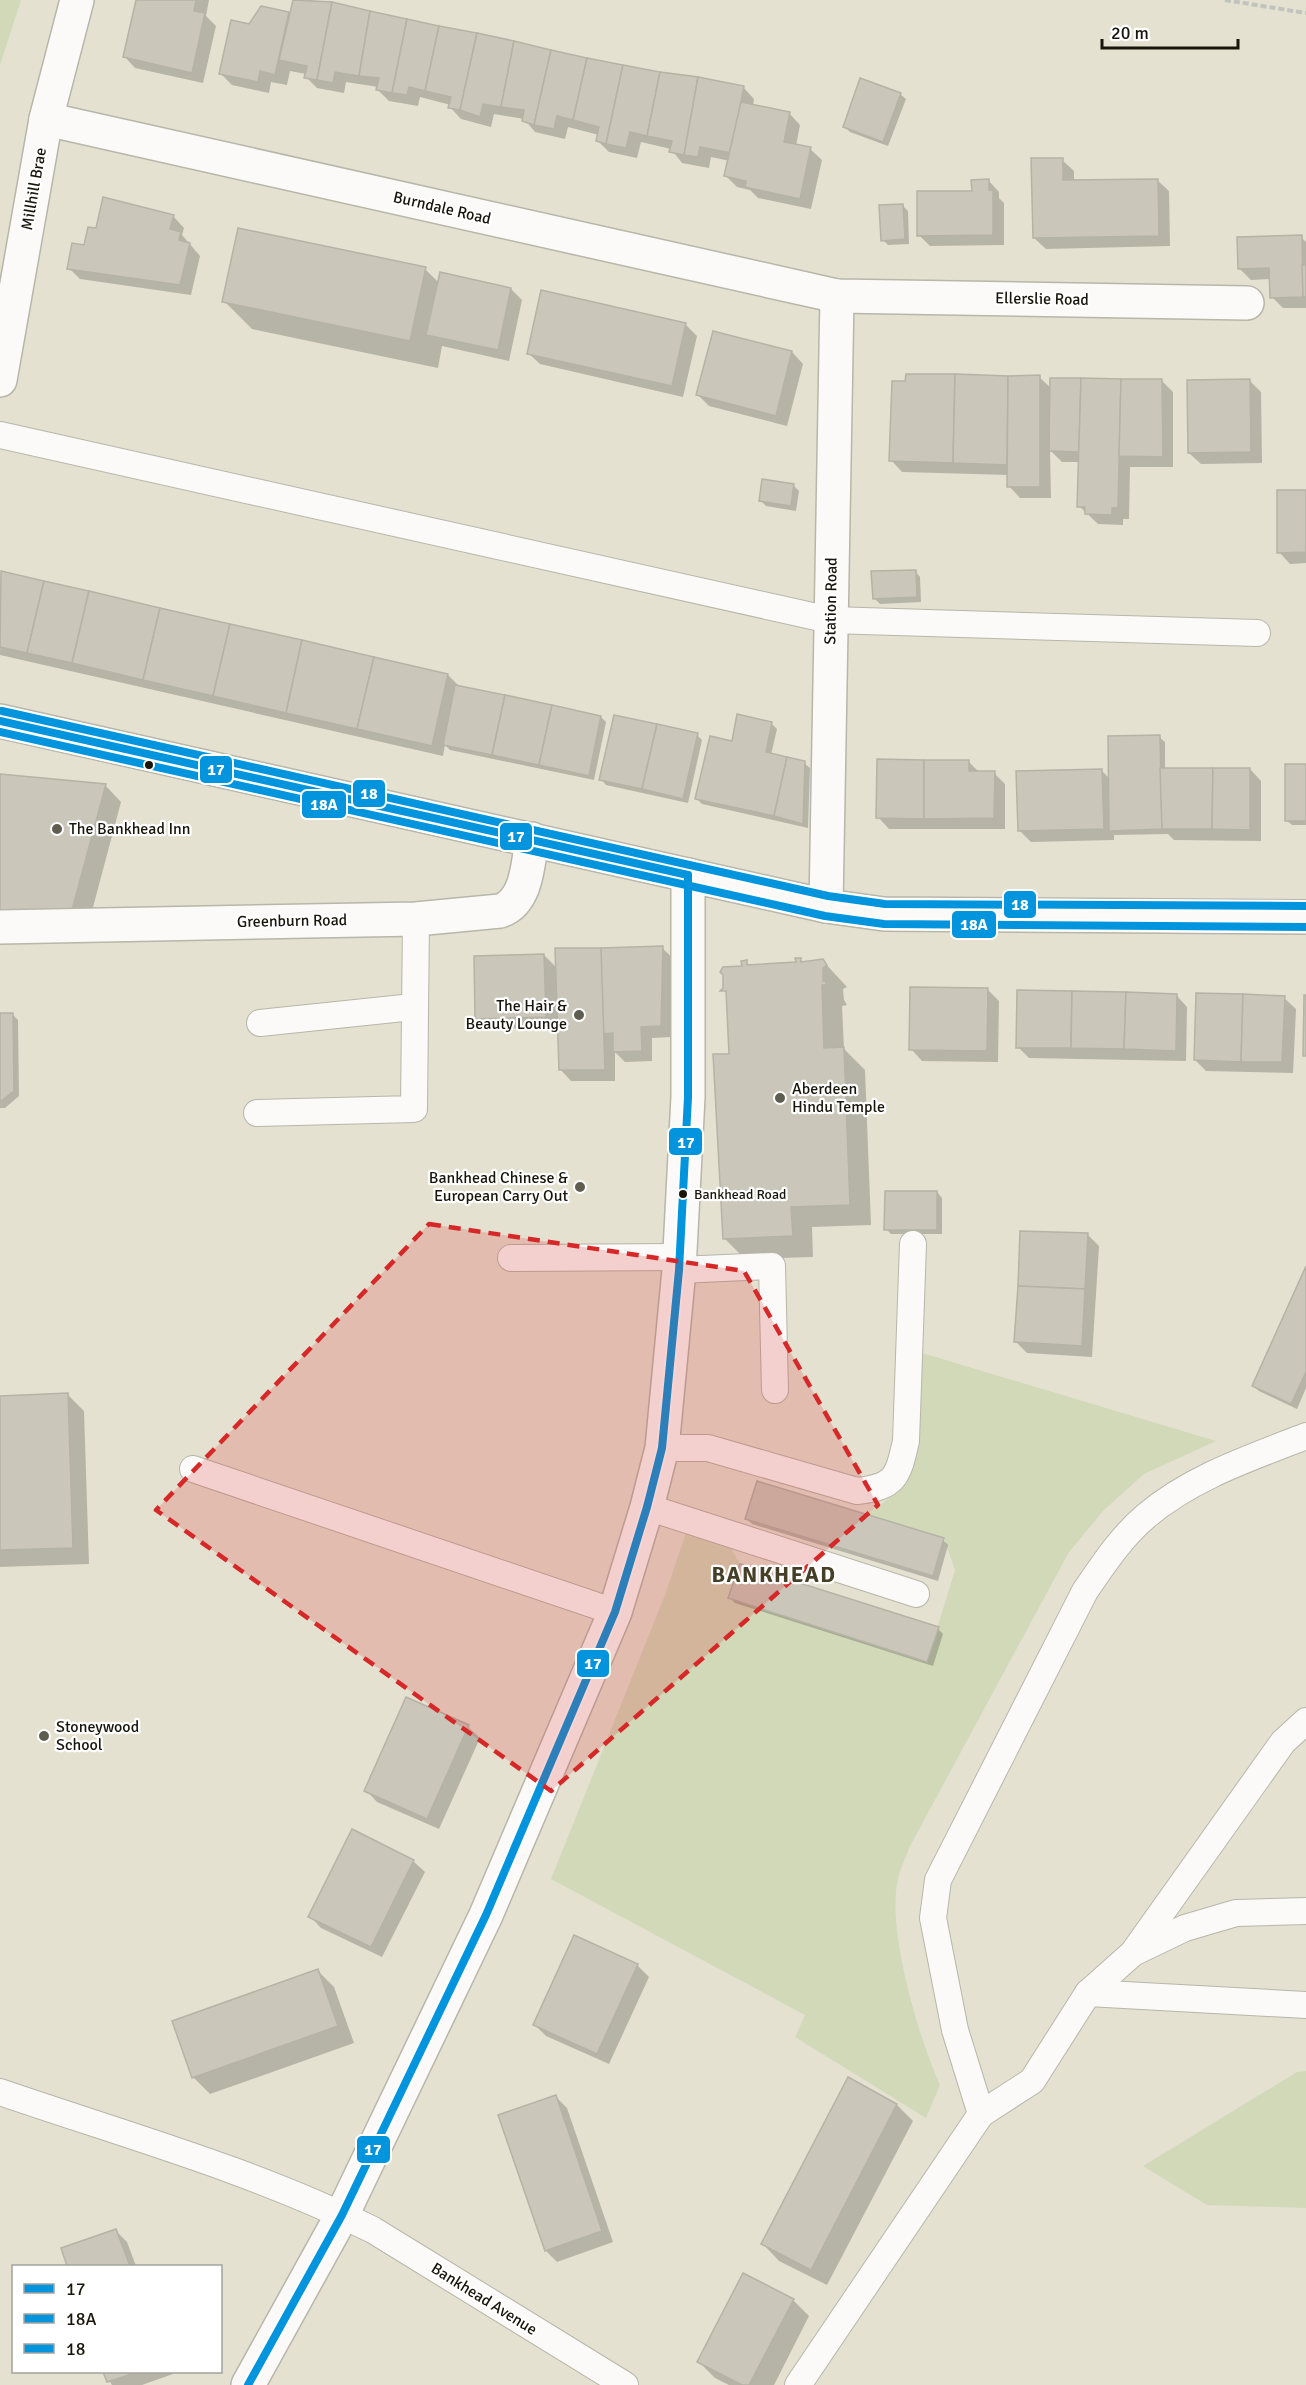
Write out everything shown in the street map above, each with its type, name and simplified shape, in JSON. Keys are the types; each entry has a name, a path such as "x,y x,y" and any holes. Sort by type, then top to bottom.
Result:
{"street":[{"name":"Millhill Brae","path":"0,380 46,119 76,0"},
{"name":"Burndale Road","path":"46,119 837,296"},
{"name":"Ellerslie Road","path":"837,296 1247,303"},
{"name":"Station Road","path":"826,906 837,296"},
{"path":"0,721 826,906 884,914 1306,917"},
{"name":"Greenburn Road","path":"0,927 416,919 500,911 510,908 526,877 532,839"},
{"path":"248,2385 342,2215 486,1915 615,1612 647,1507 662,1448 679,1263 688,1097 688,875"}],"lane":[{"path":"0,435 830,620 1257,633"},
{"path":"257,1113 414,1109 413,1007 416,919"},
{"path":"260,1023 413,1007"},
{"path":"662,1448 708,1448 857,1491 875,1490 890,1483 900,1470 906,1441 913,1244"},
{"path":"511,1258 772,1266 775,1390"},
{"path":"981,2114 955,2030 933,1918 938,1880 954,1846 1085,1591 1113,1551 1145,1517 1185,1487 1306,1436"},
{"path":"193,1469 615,1612"},
{"path":"647,1507 916,1594"},
{"path":"798,2385 981,2114 1032,2081 1088,1993 1133,1953 1283,1742 1306,1721"},
{"path":"1133,1953 1185,1928 1236,1913 1306,1911"},
{"path":"1088,1993 1306,2005"},
{"name":"Bankhead Avenue","path":"0,2092 266,2183 342,2215 373,2230 625,2385"}],"path":[{"path":"1226,0 1306,13"}],"highlighted area":[{"path":"429,1224 744,1271 878,1505 551,1791 156,1510"}],"green space":[{"path":"0,0 21,0 0,65"},
{"path":"919,1352 1216,1441 1144,1474 1104,1510 1069,1552 909,1848 900,1871 895,1900 900,1954 914,2012 940,2085 926,2118 795,2037 805,2015 551,1879 665,1595 686,1533 693,1529 726,1540 740,1564 729,1599 927,1661 955,1570 944,1539 866,1515 900,1489 909,1478 913,1466 918,1435"},
{"path":"1306,2071 1306,2208 1207,2205 1143,2166 1297,2072"}],"building":[{"path":"136,0 196,0 194,11 205,13 192,73 123,57"},
{"path":"293,0 332,2 317,80 304,78 307,66 279,60"},
{"path":"332,2 370,11 359,76 335,72 333,83 317,80"},
{"path":"261,6 289,12 275,75 260,71 258,82 219,74 231,20 249,24"},
{"path":"370,11 407,19 392,93 376,90 379,78 359,76"},
{"path":"407,19 439,26 425,91 409,87 407,95 392,93"},
{"path":"439,26 477,33 460,110 448,108 451,97 425,91"},
{"path":"477,33 514,41 501,107 483,104 480,117 460,110"},
{"path":"514,41 551,50 534,125 522,121 524,110 501,107"},
{"path":"551,50 587,58 573,120 557,116 554,129 534,125"},
{"path":"587,58 623,65 606,144 596,141 599,127 573,120"},
{"path":"623,65 660,72 647,136 630,132 626,148 606,144"},
{"path":"660,72 698,77 684,155 669,152 672,141 647,136"},
{"path":"698,77 744,86 731,153 700,147 698,157 684,155"},
{"path":"860,78 901,93 883,142 843,127"},
{"path":"741,102 790,112 784,142 811,147 800,199 745,187 746,181 724,176"},
{"path":"1031,158 1063,158 1063,180 1158,179 1159,236 1033,238"},
{"path":"989,179 989,190 993,190 993,235 917,236 917,191 972,191 971,180"},
{"path":"103,197 174,215 170,229 181,232 179,240 190,243 180,285 67,269 72,243 84,245 88,227 96,228"},
{"path":"903,204 905,239 881,241 879,205"},
{"path":"238,228 426,267 410,341 222,302"},
{"path":"1302,235 1303,297 1270,298 1269,268 1238,269 1237,237"},
{"path":"1302,265 1306,265 1306,297 1303,297"},
{"path":"440,272 511,288 498,350 426,335"},
{"path":"541,290 686,323 672,386 527,354"},
{"path":"713,331 792,351 776,416 696,395"},
{"path":"906,374 955,374 953,463 889,461 892,381 905,381"},
{"path":"955,374 1008,376 1007,465 953,463"},
{"path":"1040,375 1040,487 1007,487 1008,376"},
{"path":"1050,378 1081,378 1079,452 1049,451"},
{"path":"1081,378 1121,379 1118,508 1112,508 1112,515 1085,514 1085,507 1077,507"},
{"path":"1121,379 1162,379 1163,457 1119,456"},
{"path":"1250,379 1251,452 1188,453 1187,380"},
{"path":"762,479 794,484 791,506 759,501"},
{"path":"1277,490 1306,490 1306,552 1277,553"},
{"path":"916,570 917,597 873,599 871,571"},
{"path":"1,571 44,581 27,653 0,647"},
{"path":"44,581 89,591 72,663 27,653"},
{"path":"89,591 160,608 143,680 72,663"},
{"path":"160,608 230,624 213,696 143,680"},
{"path":"230,624 302,640 286,713 213,696"},
{"path":"302,640 374,657 357,729 286,713"},
{"path":"374,657 448,674 432,746 357,729"},
{"path":"455,685 505,695 492,755 443,745"},
{"path":"505,695 552,705 539,765 492,755"},
{"path":"552,705 601,716 589,776 539,765"},
{"path":"737,714 772,722 766,752 787,757 774,816 695,799 710,736 732,741"},
{"path":"614,715 657,724 642,789 599,780"},
{"path":"657,724 698,733 683,799 642,789"},
{"path":"1160,735 1162,829 1109,831 1108,736"},
{"path":"787,757 805,761 803,824 774,816"},
{"path":"877,759 924,760 924,819 876,818"},
{"path":"924,760 969,760 969,771 995,771 994,818 924,819"},
{"path":"1285,764 1306,764 1306,821 1285,821"},
{"path":"1160,768 1213,768 1212,829 1162,829"},
{"path":"1213,768 1250,768 1250,830 1212,829"},
{"path":"1102,769 1104,829 1018,831 1016,771"},
{"path":"0,774 106,784 72,910 0,910"},
{"path":"663,946 661,1026 641,1027 642,1051 613,1052 613,1033 601,1034 601,948"},
{"name":"The Hair & Beauty Lounge","path":"555,948 601,948 605,1070 559,1070"},
{"path":"544,954 546,1017 475,1019 474,956"},
{"name":"Aberdeen Hindu Temple","path":"795,958 801,958 801,962 823,959 827,965 823,968 823,981 826,981 826,985 822,985 824,1048 844,1047 850,1205 791,1207 793,1236 723,1239 713,1054 729,1054 726,991 720,991 723,988 723,975 720,972 723,967 742,966 741,961 747,960 747,965 796,962"},
{"path":"910,987 988,988 987,1051 909,1050"},
{"path":"1017,990 1072,991 1071,1048 1016,1048"},
{"path":"1072,991 1126,992 1124,1049 1071,1048"},
{"path":"1126,992 1177,994 1176,1051 1124,1049"},
{"path":"1196,993 1243,994 1241,1062 1194,1060"},
{"path":"1243,994 1285,996 1282,1062 1241,1062"},
{"path":"1304,995 1306,995 1306,1056 1303,1056"},
{"path":"0,1013 13,1013 14,1091 0,1102"},
{"path":"885,1191 937,1191 937,1230 884,1230"},
{"path":"1020,1231 1088,1233 1085,1289 1018,1286"},
{"path":"1306,1266 1306,1372 1291,1404 1252,1386"},
{"path":"1018,1286 1085,1289 1082,1346 1014,1342"},
{"path":"68,1393 73,1548 0,1550 0,1396"},
{"path":"757,1481 944,1538 933,1576 745,1519"},
{"path":"740,1564 939,1627 927,1662 728,1598"},
{"path":"406,1697 469,1725 427,1819 364,1791"},
{"path":"352,1829 414,1860 371,1947 308,1917"},
{"path":"574,1935 638,1964 597,2054 533,2025"},
{"path":"318,1969 338,2026 192,2078 172,2021"},
{"path":"848,2077 897,2104 811,2270 761,2244"},
{"path":"556,2095 602,2231 545,2251 498,2115"},
{"path":"116,2229 130,2265 67,2265 61,2248"},
{"path":"743,2273 794,2299 749,2385 742,2385 697,2362"},
{"path":"103,2373 135,2373 107,2382"}],"transit line":[{"name":"18","path":"2,711 828,896 885,904 1306,906"},
{"name":"17","path":"0,721 688,875"},
{"name":"18A","path":"0,732 825,916 884,924 1306,927"},
{"name":"17","path":"248,2385 342,2215 486,1915 615,1612 647,1507 662,1448 679,1270 688,1097 688,875"}],"place":[{"name":"The Bankhead Inn","path":"57,829"},
{"name":"The Hair & Beauty Lounge","path":"579,1015"},
{"name":"Aberdeen Hindu Temple","path":"780,1098"},
{"name":"Bankhead Chinese & European Carry Out","path":"580,1187"},
{"name":"Bankhead Road","path":"683,1194"},
{"name":"Stoneywood School","path":"44,1736"}],"district":[{"name":"BANKHEAD","path":"774,1574"}]}
